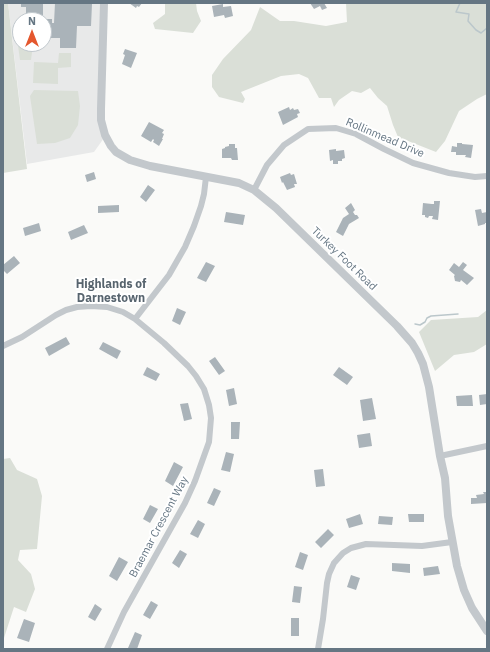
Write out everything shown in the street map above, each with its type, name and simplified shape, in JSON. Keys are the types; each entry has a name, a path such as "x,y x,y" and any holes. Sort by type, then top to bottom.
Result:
{"street":[{"name":"Turkey Foot Road","path":"104,3 101,120 105,135 116,152 130,160 150,166 239,183 254,190 276,208 397,326 412,343 423,364 429,387 445,478 448,516 457,566 472,608 481,624 487,631"},
{"name":"Rollinmead Drive","path":"254,190 267,165 284,145 308,129 336,128 356,134 413,163 449,173 475,177 487,176"},
{"path":"136,319 169,275 185,247 201,206 206,177"},
{"name":"Braemar Crescent Way","path":"3,346 22,337 66,310 96,305 107,307 123,312 136,319 188,366 204,390 209,405 211,424 209,442 196,482 124,612 107,649"},
{"path":"440,456 487,446"},
{"path":"318,649 329,574 334,563 343,553 351,548 366,544 422,546 452,542"}],"shaded area":[{"path":"3,3 8,3 12,52 14,52 27,169 3,173"},
{"path":"8,3 101,3 104,138 94,152 27,164 14,52 52,52 52,12 12,12 12,37"},
{"path":"165,3 196,3 201,21 193,33 155,29 153,23 165,14"},
{"path":"346,3 487,3 487,94 459,111 445,141 436,152 398,137 387,106 370,88 361,93 352,91 339,100 334,107 331,98 319,98 308,78 299,74 281,76 241,92 245,99 243,103 219,97 212,87 212,75 223,59 251,30 260,7 280,21 294,21 326,26 347,22"},
{"path":"19,52 32,52 31,60 20,60"},
{"path":"59,53 71,53 71,67 58,68 58,84 33,83 34,62 58,63"},
{"path":"34,90 78,91 80,106 78,125 70,138 55,143 37,144 30,96"},
{"path":"487,310 487,344 474,352 454,355 435,371 419,332 431,320 478,317"},
{"path":"10,458 17,470 37,479 42,496 37,549 20,550 18,560 31,574 35,589 26,612 14,607 3,638 3,459"}],"building":[{"path":"21,3 43,3 43,12 26,12 26,7 21,7"},
{"path":"55,3 92,4 91,26 77,26 76,48 60,48 60,38 52,38 52,23 54,23"},
{"path":"129,3 142,3 136,8"},
{"path":"310,3 324,3 327,8 322,10 320,6 314,9"},
{"path":"223,4 223,7 231,6 233,16 225,18 224,15 214,17 212,6"},
{"path":"125,49 137,53 131,68 122,64"},
{"path":"289,107 290,110 293,108 294,110 298,109 300,113 297,114 298,117 283,125 278,112"},
{"path":"149,122 164,130 162,133 164,134 163,139 159,146 153,142 153,139 151,142 141,136"},
{"path":"457,143 473,145 471,158 465,157 466,155 456,155 456,152 451,152 452,146 457,147"},
{"path":"229,144 235,144 235,148 237,148 238,160 222,158 222,149 229,146"},
{"path":"336,149 336,151 344,150 345,158 342,159 342,161 338,161 338,164 333,164 333,160 330,161 329,150"},
{"path":"94,172 96,179 87,182 85,175"},
{"path":"290,173 291,175 294,174 297,184 294,184 295,187 287,190 280,177"},
{"path":"148,185 155,190 146,202 140,197"},
{"path":"434,201 440,201 438,220 432,219 433,216 429,216 428,218 425,217 425,215 422,215 423,203 434,204"},
{"path":"351,203 355,210 353,212 359,218 349,224 343,236 336,232 343,218 349,214 345,208"},
{"path":"119,205 119,212 98,213 98,206"},
{"path":"481,209 482,213 487,212 487,223 478,226 475,210"},
{"path":"226,212 245,215 243,225 224,222"},
{"path":"39,223 41,231 25,236 23,228"},
{"path":"84,225 88,233 71,240 68,232"},
{"path":"14,256 20,263 7,274 3,270 3,265"},
{"path":"206,262 215,266 206,282 197,278"},
{"path":"463,262 467,265 463,270 474,278 467,285 461,280 460,282 455,281 455,275 449,270 454,263 459,267"},
{"path":"177,308 186,312 180,325 172,321"},
{"path":"66,337 70,344 49,356 45,348"},
{"path":"103,342 121,351 117,359 99,349"},
{"path":"215,357 225,371 219,375 209,361"},
{"path":"147,367 160,374 156,381 143,375"},
{"path":"339,367 353,377 347,385 333,375"},
{"path":"234,388 237,404 229,406 226,390"},
{"path":"487,394 487,404 480,405 479,395"},
{"path":"472,395 473,406 457,406 456,396"},
{"path":"372,398 376,419 363,421 360,400"},
{"path":"188,403 192,419 184,421 180,404"},
{"path":"231,422 240,422 239,439 231,439"},
{"path":"370,433 372,446 359,448 357,435"},
{"path":"226,452 234,454 230,472 221,470"},
{"path":"174,462 183,467 173,486 165,481"},
{"path":"323,469 325,486 316,487 314,470"},
{"path":"214,488 221,491 214,506 207,503"},
{"path":"483,492 487,492 487,503 471,504 471,498 477,498 476,495 484,494"},
{"path":"150,505 158,509 150,523 143,519"},
{"path":"360,514 363,524 349,528 346,519"},
{"path":"408,514 424,514 424,522 409,522"},
{"path":"379,516 393,517 392,525 378,524"},
{"path":"198,520 205,524 198,538 190,534"},
{"path":"328,529 334,535 321,548 315,542"},
{"path":"180,550 187,554 179,568 172,563"},
{"path":"300,552 308,555 303,570 295,567"},
{"path":"119,557 128,562 117,581 109,576"},
{"path":"392,563 410,564 410,573 392,571"},
{"path":"438,566 440,574 424,576 423,568"},
{"path":"351,575 360,578 356,590 347,587"},
{"path":"294,586 302,587 300,603 292,602"},
{"path":"151,601 158,605 150,619 143,615"},
{"path":"95,604 102,609 95,621 88,617"},
{"path":"291,618 299,618 299,636 291,636"},
{"path":"24,619 35,623 29,642 17,638"},
{"path":"135,632 142,635 137,649 128,648"}],"waterway":[{"path":"460,3 456,12 469,14 468,21 481,33 487,28"},
{"path":"415,324 420,325 431,316 458,314"}],"district":[{"name":"Highlands of Darnestown","path":"111,292"}]}
